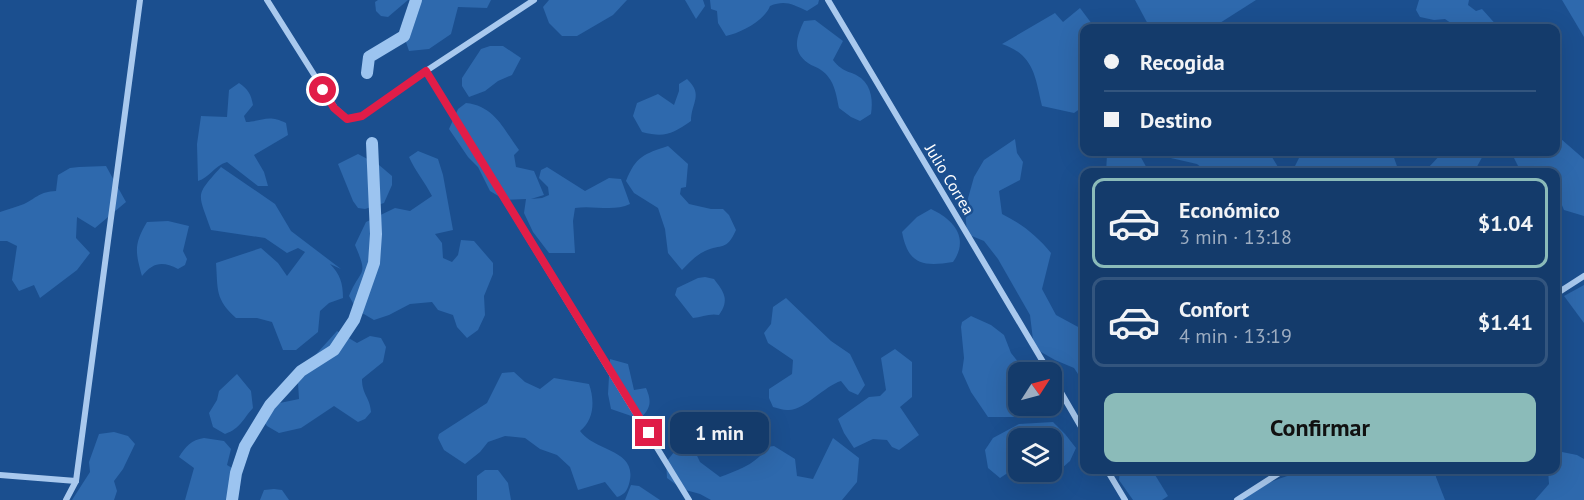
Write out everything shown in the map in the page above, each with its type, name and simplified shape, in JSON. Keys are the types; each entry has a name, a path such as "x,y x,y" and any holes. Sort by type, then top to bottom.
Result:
{"street":[{"path":"66,500 76,481 140,0"},
{"path":"267,0 334,108 347,119 362,116 534,0"},
{"name":"Julio Correa","path":"828,0 1043,362"},
{"path":"426,71 689,500"},
{"path":"1560,291 1584,276"},
{"path":"1062,394 1080,425"},
{"path":"1109,474 1125,500"},
{"path":"1237,500 1278,474"},
{"path":"0,475 76,481"}],"shaded area":[{"path":"378,0 408,0 388,17 381,16 376,11 375,2"},
{"path":"418,0 491,0 487,8 458,7 451,34 429,49 409,51 404,36"},
{"path":"549,0 627,0 613,15 577,36 562,36 549,23 543,7"},
{"path":"685,0 703,0 705,6 696,19"},
{"path":"710,0 819,0 818,4 807,11 788,4 780,3 770,6 752,25 726,36 718,23 717,11 711,9"},
{"path":"1135,0 1256,0 1218,24 1148,24"},
{"path":"1419,0 1469,0 1468,5 1476,11 1482,9 1495,24 1452,24 1445,19 1434,20 1420,17 1416,10"},
{"path":"1562,0 1584,0 1584,37"},
{"path":"1080,8 1092,24 1080,24 1080,109 1074,113 1042,106 1035,76 1027,61 1021,54 1002,44 1055,13 1063,22"},
{"path":"815,20 843,41 833,60 844,70 861,78 870,90 871,114 860,121 839,108 834,87 829,78 821,70 808,63 799,53 797,43 804,21"},
{"path":"503,46 521,58 512,75 498,81 485,91 469,97 462,86 462,78 481,49"},
{"path":"687,79 696,95 691,121 668,134 657,135 642,132 633,116 637,103 658,94 674,105 679,84"},
{"path":"239,83 249,92 253,105 244,116 246,122 270,118 286,123 288,135 254,155 264,172 268,186 258,186 227,162 198,181 197,144 201,116 227,117 229,90"},
{"path":"466,103 484,109 498,120 519,150 514,155 516,167 534,171 544,195 531,199 549,195 548,187 539,178 541,170 547,167 585,191 609,178 621,179 630,204 617,208 575,208 573,221 575,253 549,253 533,232 524,213 526,199 505,200 490,191 478,167 468,157 449,129 458,109"},
{"path":"1015,139 1017,153 1023,162 1020,180 999,191 1002,214 1029,231 1051,253 1042,289 1056,315 1080,328 1080,377 1074,368 1034,348 1030,315 998,259 984,241 967,234 965,209 974,177 984,160"},
{"path":"1561,139 1584,159 1584,216 1564,210 1560,200 1560,168 1519,168 1513,156 1560,156"},
{"path":"668,146 688,164 686,187 681,188 680,194 689,204 723,209 729,215 736,230 726,244 702,253 682,270 668,253 665,229 658,208 634,193 626,181 637,161 653,151"},
{"path":"418,151 438,159 443,175 453,230 435,234 442,243 443,258 452,262 458,255 461,240 474,241 493,263 493,274 484,296 485,315 478,330 467,338 457,327 453,315 438,310 432,302 410,304 374,320 357,310 349,296 362,272 362,263 355,245 366,222 395,208 410,211 432,196 409,157"},
{"path":"358,154 379,165 392,176 392,185 384,203 365,209 358,208 353,201 338,164"},
{"path":"1107,156 1140,156 1147,168 1106,168"},
{"path":"1162,156 1271,156 1279,168 1202,168 1197,164"},
{"path":"1300,156 1393,156 1398,168 1294,168"},
{"path":"1439,156 1483,156 1476,168 1428,168"},
{"path":"106,166 126,202 95,228 77,217 76,238 90,253 77,270 40,298 34,285 19,291 12,280 17,246 7,241 0,241 0,212 24,204 42,194 56,191 58,175 70,168"},
{"path":"221,167 275,204 291,231 341,269 330,264 340,279 343,298 329,303 320,311 318,332 296,350 283,350 272,322 257,318 236,318 221,299 216,263 261,248 278,263 287,276 305,252 298,248 287,253 265,238 211,230 201,196 206,184"},
{"path":"931,209 946,218 957,230 960,245 953,262 925,263 918,261 908,251 902,232 917,217"},
{"path":"168,221 189,226 183,251 187,259 185,265 178,269 158,264 142,276 137,248 143,230 147,222"},
{"path":"705,277 714,279 721,288 725,300 724,305 719,315 693,318 675,295 677,288"},
{"path":"1584,285 1584,323 1564,296"},
{"path":"786,298 831,341 850,354 865,385 858,395 849,391 841,381 793,410 773,407 769,398 769,389 792,374 793,360 768,343 764,333 771,324 773,307"},
{"path":"971,316 991,325 1004,335 1011,353 1018,362 1008,362 1008,416 1016,417 988,417 971,392 962,372 964,358 962,322"},
{"path":"337,331 357,343 370,336 381,338 386,347 383,362 362,379 371,412 365,419 358,422 334,406 301,428 279,433 267,426 258,413 270,405 299,399 298,383 307,373 310,361"},
{"path":"895,349 912,362 912,397 900,407 919,435 899,450 892,447 887,440 873,439 854,448 838,419 869,397 880,396 886,390 881,358"},
{"path":"610,359 628,364 634,390 646,388 649,405 640,419 611,409 608,394"},
{"path":"514,372 525,382 540,389 554,378 589,384 592,397 591,416 580,431 595,443 622,457 628,464 629,484 623,494 617,497 605,482 578,490 570,467 557,455 540,449 525,438 505,436 488,442 465,464 444,450 438,438 439,434 487,403 502,373"},
{"path":"237,374 251,391 253,408 238,426 225,434 213,427 209,413 217,400 219,391"},
{"path":"1053,422 1059,428 1012,428 1019,424"},
{"path":"1008,430 1008,473 1000,478 988,468 985,450 993,438"},
{"path":"1062,431 1076,448 1070,461 1062,468"},
{"path":"114,432 128,436 135,444 123,469 114,481 117,491 114,500 72,500 90,472 89,462 99,434"},
{"path":"204,438 224,441 231,449 227,465 239,472 240,488 236,500 185,500 194,468 179,457 189,444"},
{"path":"833,438 859,458 857,482 842,500 711,500 682,489 667,478 666,462 679,446 690,441 700,462 720,477 746,466 758,458 767,447 774,446 795,459 797,476 813,479"},
{"path":"1560,453 1577,455 1584,459 1584,500 1535,500 1549,484 1548,474 1560,474"},
{"path":"485,470 498,470 508,483 511,500 477,500 477,476"},
{"path":"1120,474 1154,474 1168,496 1162,500 1133,500 1119,480"},
{"path":"1293,474 1436,474 1445,500 1237,500 1273,481"},
{"path":"631,485 639,486 660,500 625,500"},
{"path":"264,490 282,490 289,500 260,500"}],"waterway":[{"path":"367,73 369,57 404,36 416,0"},
{"path":"232,500 236,473 245,446 270,405 301,371 334,350 354,320 374,263 376,234 372,143"}],"route":[{"path":"323,90 334,108 347,119 362,116 426,71 649,433"}]}
